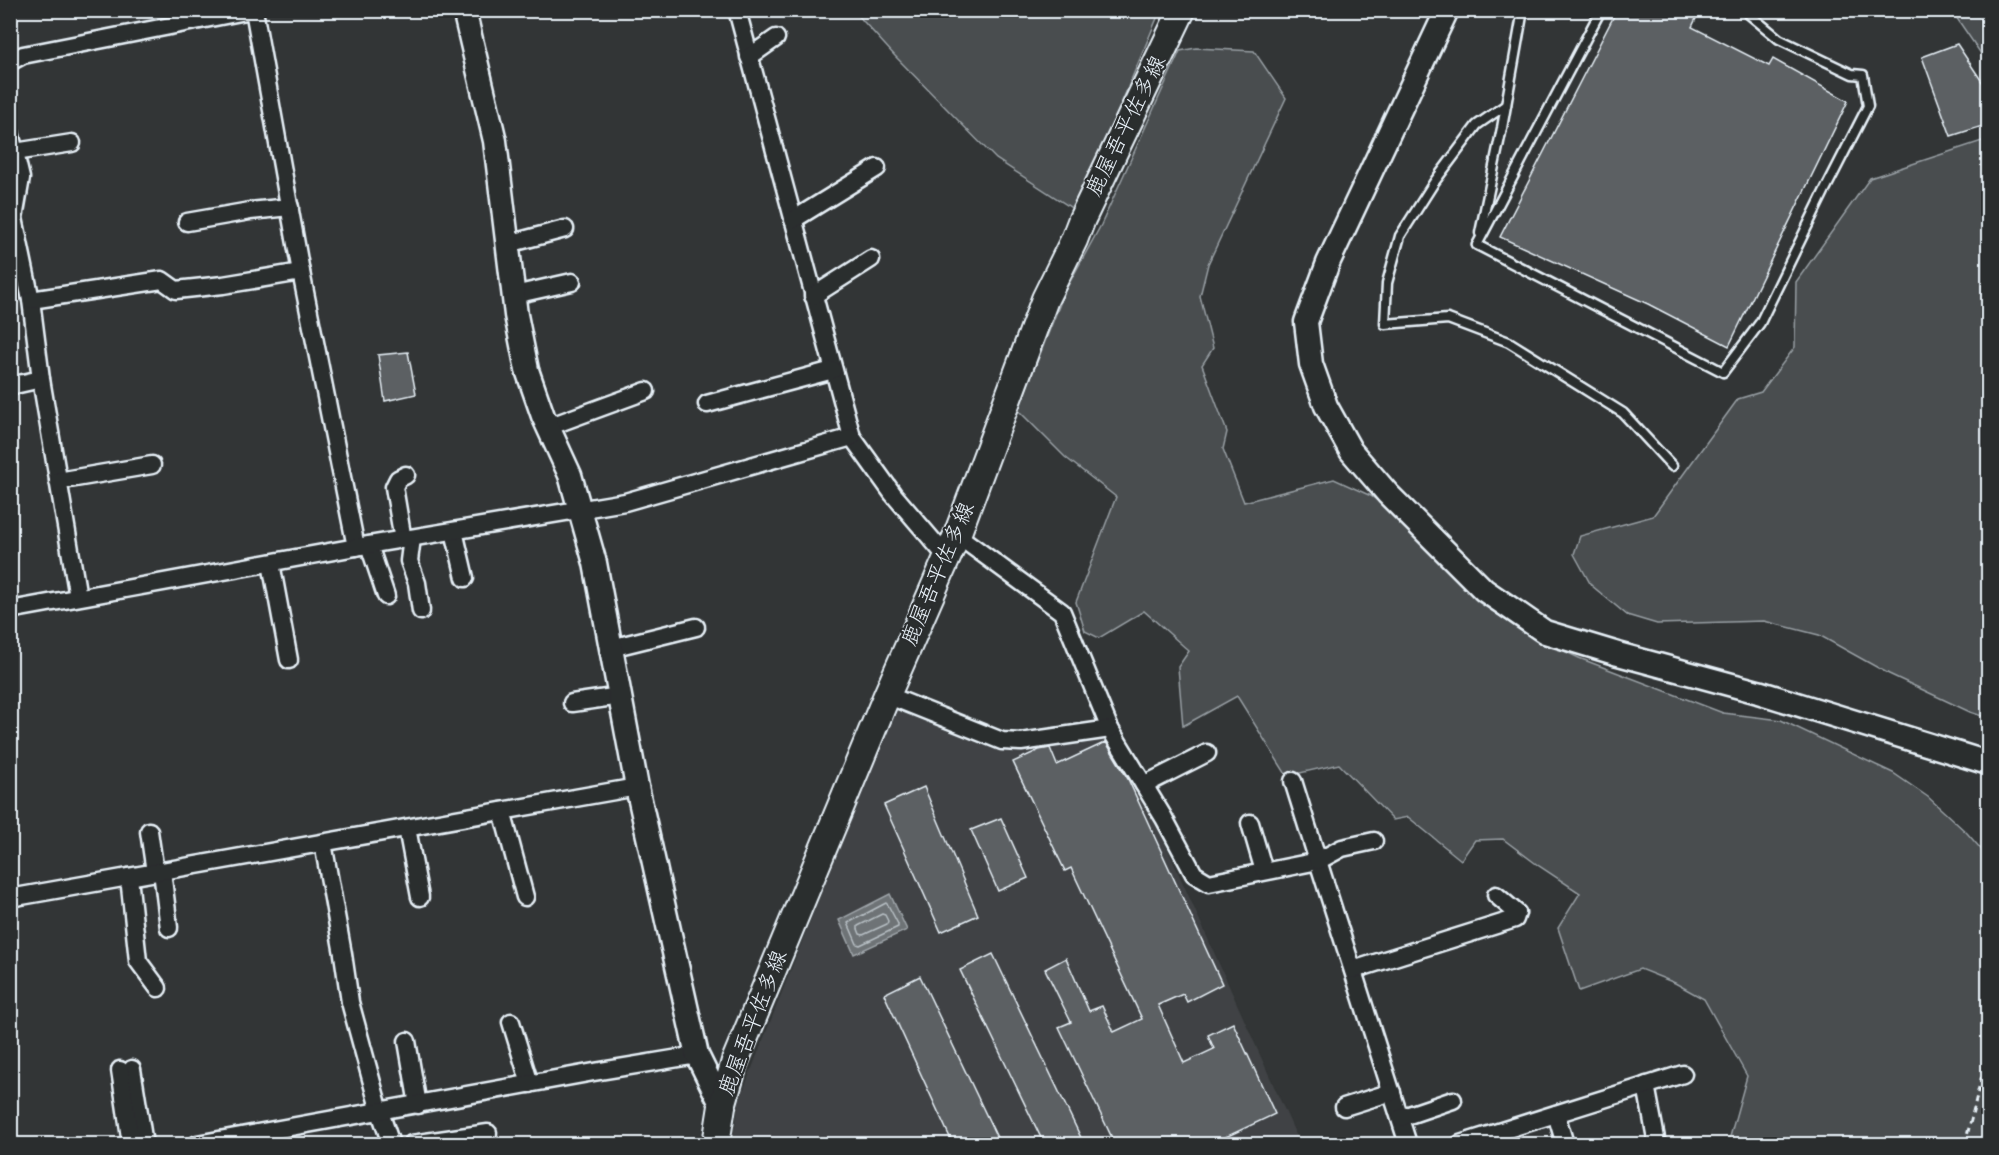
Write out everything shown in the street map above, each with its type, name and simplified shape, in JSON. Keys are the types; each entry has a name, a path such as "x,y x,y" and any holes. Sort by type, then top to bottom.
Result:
{"main road":[{"name":"鹿屋吾平佐多線","path":"716,1144 722,1106 743,1040 951,546 1045,299 1182,10"}],"street":[{"path":"10,62 22,55 253,10 301,272 362,546 386,596"},
{"path":"464,10 495,141 514,295 527,370 570,475 595,563 637,787 697,1055 722,1106"},
{"path":"737,10 852,437 892,494 951,546 1062,612 1110,729 1164,818 1194,874 1209,883 1318,861 1342,848 1374,841"},
{"path":"1447,10 1328,263 1306,322 1311,364 1326,406 1351,451 1388,494 1484,590 1545,632 1758,692 1989,764"},
{"path":"749,57 776,38"},
{"path":"10,132 21,178 14,198 14,219 31,300 41,379 78,597"},
{"path":"15,152 72,142"},
{"path":"793,220 877,168"},
{"path":"187,222 250,211 290,207"},
{"path":"508,244 565,229"},
{"path":"813,296 871,259"},
{"path":"31,300 162,280 176,290 301,272"},
{"path":"514,295 572,282"},
{"path":"707,404 834,370"},
{"path":"10,386 41,379"},
{"path":"548,426 646,391"},
{"path":"10,610 362,546 625,502 852,437"},
{"path":"58,481 152,465"},
{"path":"406,475 398,479 394,487 408,539 409,561 417,583 421,611"},
{"path":"454,531 465,578"},
{"path":"271,563 289,660"},
{"path":"611,648 696,627"},
{"path":"887,695 1002,741 1021,742 1110,729"},
{"path":"572,703 620,696"},
{"path":"1144,785 1207,753"},
{"path":"1293,781 1408,1144"},
{"path":"10,898 637,787"},
{"path":"502,812 525,897"},
{"path":"1250,823 1264,871"},
{"path":"407,828 420,897"},
{"path":"149,831 169,928"},
{"path":"323,843 344,954 350,1002 391,1144"},
{"path":"129,877 138,961 158,988"},
{"path":"1353,970 1515,919 1517,913 1496,895"},
{"path":"511,1022 530,1084"},
{"path":"407,1041 418,1105"},
{"path":"197,1144 274,1138 380,1112 697,1055"},
{"path":"131,1144 126,1069 144,1144"},
{"path":"1460,1144 1497,1139 1556,1114 1683,1074"},
{"path":"1646,1085 1657,1144"},
{"path":"1344,1107 1392,1092"},
{"path":"1400,1118 1454,1100"},
{"path":"1556,1114 1565,1144"},
{"path":"412,1144 488,1133"}],"lane":[{"path":"1477,245 1523,10"},
{"path":"1477,245 1601,10"},
{"path":"1477,245 1723,372 1760,323 1868,106 1863,75 1852,74 1779,39 1744,10"},
{"path":"1506,105 1477,125 1435,181 1400,236 1387,283 1385,324 1448,319 1509,342 1623,413 1672,465"}],"path":[{"path":"1965,1144 1989,1051"}],"shaded area":[{"path":"854,11 1160,11 1076,211 996,159"},
{"path":"1952,11 1988,11 1988,64"},
{"path":"1196,48 1254,51 1286,98 1208,264 1200,296 1213,348 1202,365 1227,432 1223,449 1244,502 1334,479 1371,496 1395,514 1478,602 1528,634 1579,658 1723,713 1781,720 1893,773 1928,797 1967,833 1988,857 1988,1144 1728,1144 1747,1076 1704,999 1675,983 1640,969 1579,991 1558,928 1580,893 1503,839 1475,840 1461,860 1408,817 1393,820 1339,764 1287,776 1237,696 1183,726 1178,667 1189,651 1144,611 1099,638 1085,631 1076,602 1116,497 1065,457 1018,410 1065,291 1101,225 1180,51"},
{"path":"1988,139 1988,718 1970,712 1889,674 1819,635 1764,621 1657,624 1627,615 1591,585 1574,554 1580,536 1653,516 1738,399 1761,392 1795,347 1796,282 1870,178"},
{"path":"895,706 976,741 1033,753 1116,734 1295,1133 1302,1144 732,1144 739,1101"}],"water":[{"path":"890,894 907,930 854,954 839,920"}],"building":[{"path":"1617,10 1700,10 1692,27 1769,66 1773,59 1848,101 1729,346 1648,304 1500,237"},
{"path":"1957,44 1989,92 1989,124 1951,136 1922,57"},
{"path":"408,352 416,394 385,401 378,355"},
{"path":"1106,742 1128,779 1222,984 1187,1002 1183,994 1158,1005 1184,1063 1214,1049 1208,1035 1233,1023 1275,1114 1211,1144 1115,1144 1059,1027 1071,1022 1045,969 1066,958 1089,1011 1102,1006 1114,1032 1142,1019 1071,868 1065,871 1013,762 1039,750 1050,748 1057,765"},
{"path":"924,787 978,915 941,932 884,805"},
{"path":"1001,818 1028,878 998,891 971,830"},
{"path":"993,954 1084,1144 1044,1144 960,970"},
{"path":"920,976 1000,1144 953,1144 884,994"}]}
